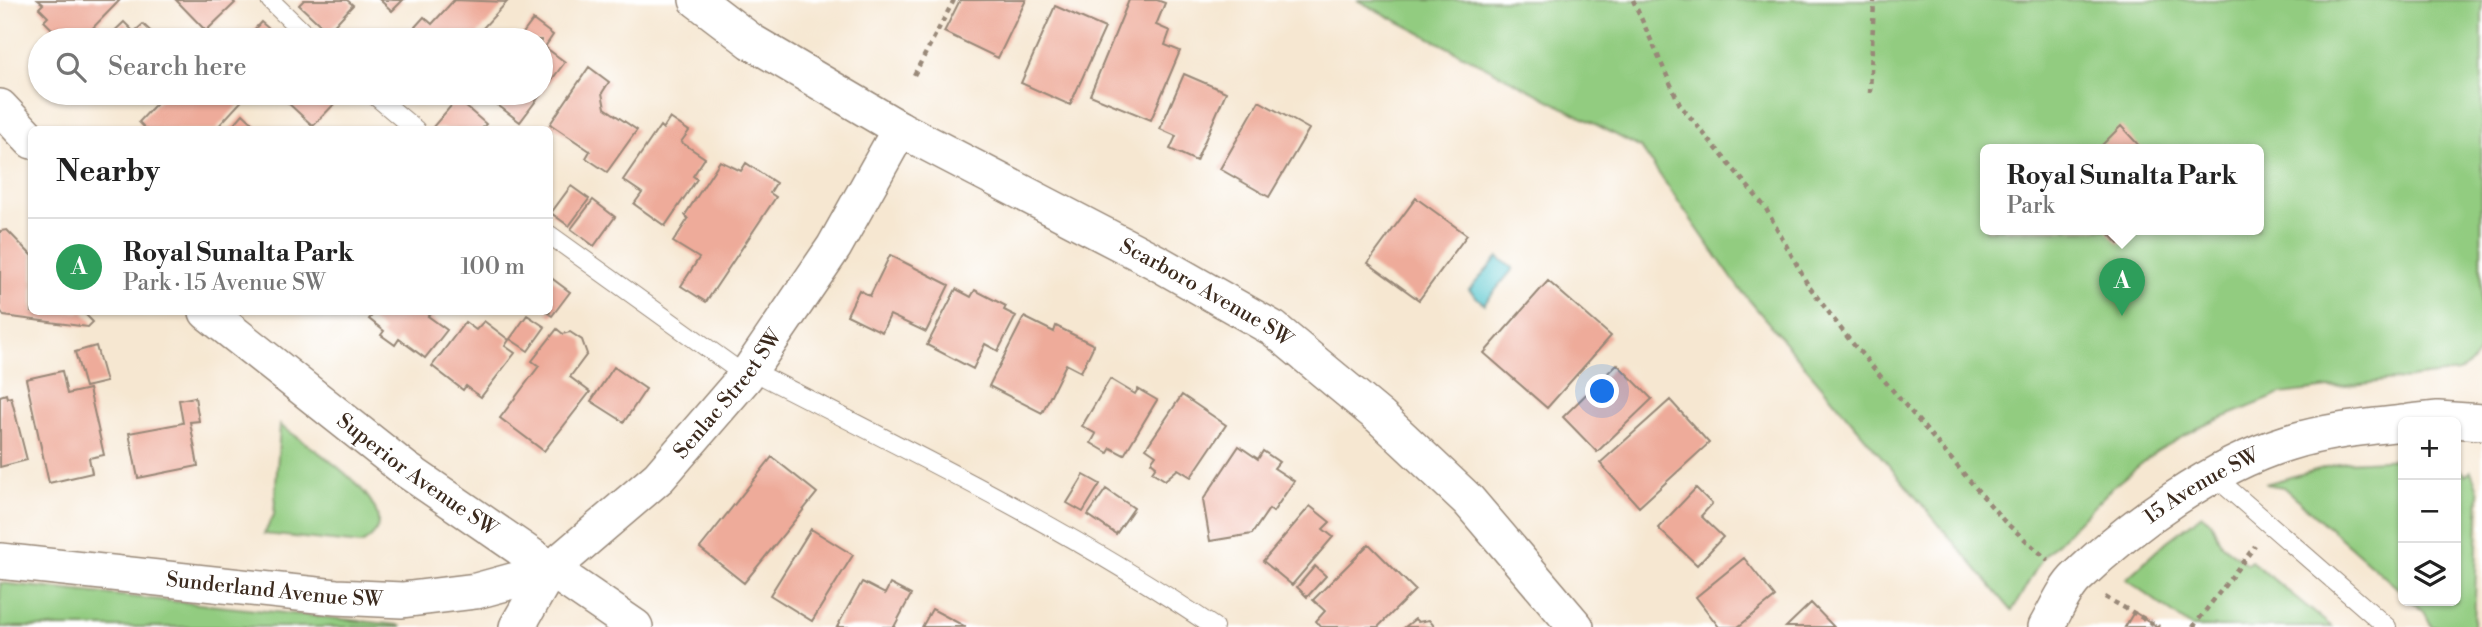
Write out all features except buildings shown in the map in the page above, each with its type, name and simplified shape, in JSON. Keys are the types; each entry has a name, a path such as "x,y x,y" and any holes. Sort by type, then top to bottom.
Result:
{"street":[{"name":"Scarboro Avenue SW","path":"696,0 752,42 900,129 1158,263 1275,329 1380,417 1468,500 1576,627"},
{"path":"0,107 28,137"},
{"name":"Senlac Street SW","path":"517,627 549,570 659,477 748,373 834,247 900,129"},
{"name":"Superior Avenue SW","path":"210,315 405,469 635,627"},
{"path":"2461,421 2482,422"},
{"name":"15 Avenue SW","path":"2046,627 2075,579 2155,513 2214,476 2289,442 2353,428 2398,424"},
{"name":"Sunderland Avenue SW","path":"0,561 336,597 402,600 476,592 549,570"}],"lane":[{"path":"270,0 299,28"},
{"path":"386,105 411,126"},
{"path":"553,237 748,373 1010,502 1138,575 1214,627"},
{"path":"2214,476 2387,627"}],"path":[{"path":"914,75 954,0"},
{"path":"1633,0 1680,105 1765,207 1808,285 1848,338 2004,520 2047,560"},
{"path":"1870,93 1874,2"},
{"path":"2193,627 2240,566"},
{"path":"2105,597 2160,627"}],"green space":[{"path":"1357,0 2482,0 2481,350 2472,363 2458,372 2281,394 2198,428 2156,452 2115,485 2043,557 2012,611 1738,287 1641,148"},
{"path":"280,425 332,463 368,498 377,515 376,531 361,544 264,534 274,515"},
{"path":"2398,459 2398,589 2283,487 2265,484 2345,462"},
{"path":"2461,470 2466,475 2471,471 2479,493 2474,627 2432,627 2425,613 2417,606 2461,606"},
{"path":"2202,515 2211,522 2221,544 2247,564 2251,561 2332,627 2191,627 2126,579 2167,541"},
{"path":"0,583 398,625 402,627 0,627"}],"water":[{"path":"1498,257 1513,269 1484,304 1469,290"}],"place":[{"name":"Royal Sunalta Park","path":"2122,316"}]}
